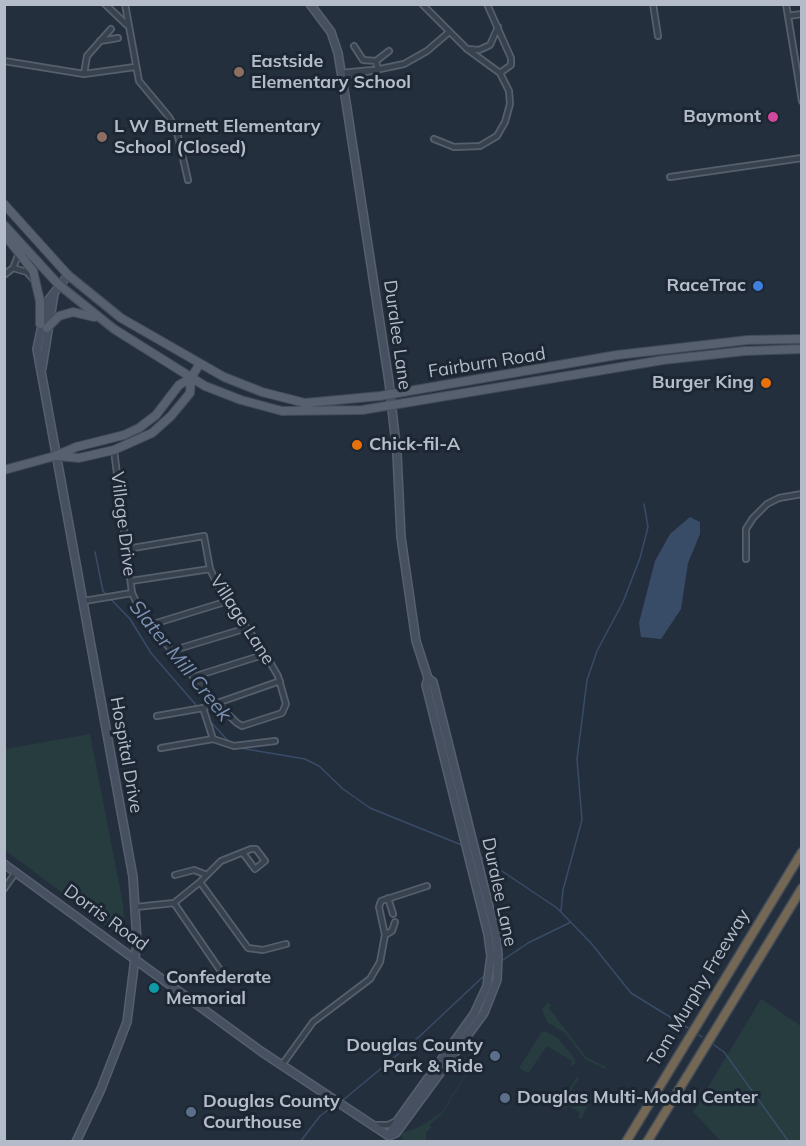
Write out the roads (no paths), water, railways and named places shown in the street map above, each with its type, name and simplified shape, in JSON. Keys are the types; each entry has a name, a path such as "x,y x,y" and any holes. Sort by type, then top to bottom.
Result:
{"highway":[{"name":"Tom Murphy Freeway","path":"626,1142 801,852"},
{"name":"Tom Murphy Freeway","path":"647,1142 801,888"}],"main road":[{"name":"Fairburn Road","path":"4,204 68,274 121,318 199,365 247,387 305,403 391,394 625,354 748,340 801,339"},
{"path":"4,225 58,284 99,319"},
{"path":"4,234 20,251 33,271 44,326 59,316 73,312 99,319"},
{"name":"Fairburn Road","path":"99,319 191,378 226,395 282,411 340,412 663,360 745,351 801,349"},
{"path":"4,470 139,428 156,415 179,386 191,378 199,365"},
{"path":"55,456 79,458 114,450 139,441 166,421 190,393 191,378"}],"street":[{"path":"105,4 128,26"},
{"path":"125,4 139,81 169,117 177,132 188,180"},
{"name":"Duralee Lane","path":"310,4 331,32 342,75 391,394 405,568 416,641 428,678 432,682 496,935 497,980 484,1013 396,1133 389,1136"},
{"path":"422,4 466,49 501,73 509,91 510,105 505,122 497,135 480,146 462,148 434,139"},
{"path":"487,4 511,58 511,65 501,73"},
{"path":"653,4 658,36"},
{"path":"786,4 801,101"},
{"path":"788,16 801,14"},
{"path":"466,49 479,50 490,45 496,38 498,27"},
{"path":"84,74 87,56 111,29"},
{"path":"342,75 378,70 415,58 448,33"},
{"path":"100,41 118,38"},
{"path":"354,46 363,60 376,61 389,51"},
{"path":"4,61 84,74 135,67"},
{"path":"376,61 378,70"},
{"path":"670,177 801,158"},
{"path":"4,275 13,268 20,251"},
{"path":"13,268 27,272 36,282"},
{"name":"Hospital Drive","path":"68,274 58,284 47,302 44,326 37,349 55,456 84,600 136,907 137,959 127,1022 101,1089 76,1142"},
{"name":"Village Drive","path":"114,450 132,593 150,625 229,718 242,726 282,713 285,709"},
{"path":"746,559 746,530 753,518 767,504 779,498 801,494"},
{"name":"Village Lane","path":"127,549 204,536 210,569 222,594 266,654 280,681 285,709"},
{"path":"131,581 210,569"},
{"path":"84,600 132,593"},
{"path":"150,625 228,601"},
{"path":"171,651 247,628"},
{"path":"193,676 266,654"},
{"name":"Duralee Lane","path":"389,1136 474,1014 487,986 491,956 488,934 426,685 428,678"},
{"path":"158,716 203,708 280,681"},
{"path":"203,708 213,739"},
{"path":"161,748 213,739 234,746 275,741"},
{"path":"136,907 174,903 221,861 243,853 256,849 265,861 255,869 243,853"},
{"name":"Dorris Road","path":"4,864 282,1065 396,1142"},
{"path":"175,875 194,870 207,875"},
{"path":"4,890 16,873"},
{"path":"200,882 248,948 263,950 286,944"},
{"path":"282,1065 313,1022 370,979 380,962 385,935 379,907 381,901 427,886"},
{"path":"388,898 393,914"},
{"path":"174,903 220,970"},
{"path":"385,935 392,931 395,922"},
{"path":"374,1125 388,1125 398,1120"}],"water":[{"path":"690,517 700,522 700,534 688,563 681,609 661,639 641,637 639,623 655,561 670,534"}],"waterway":[{"path":"561,911 563,890 582,820 577,759 587,680 597,651 623,602 640,558 648,527 644,504"},
{"name":"Slater Mill Creek","path":"95,552 103,591 130,619 151,653 202,712"},
{"name":"Slater Mill Creek","path":"209,720 230,743"},
{"name":"Slater Mill Creek","path":"240,748 305,759 319,766 343,789 370,808 464,846"},
{"name":"Slater Mill Creek","path":"478,855 557,908 591,943 631,993 688,1028"},
{"path":"500,962 528,943 571,922"},
{"path":"342,1101 421,1035 487,973"},
{"name":"Slater Mill Creek","path":"714,1045 724,1052 789,1142"},
{"path":"300,1142 320,1116 335,1105"}],"place":[{"name":"Eastside Elementary School","path":"239,72"},
{"name":"Baymont","path":"773,117"},
{"name":"L W Burnett Elementary School (Closed)","path":"102,137"},
{"name":"RaceTrac","path":"758,286"},
{"name":"Burger King","path":"766,383"},
{"name":"Chick-fil-A","path":"357,445"},
{"name":"Confederate Memorial","path":"154,988"},
{"name":"Douglas County Park & Ride","path":"495,1056"},
{"name":"Douglas Multi-Modal Center","path":"505,1098"},
{"name":"Douglas County Courthouse","path":"191,1112"}]}
